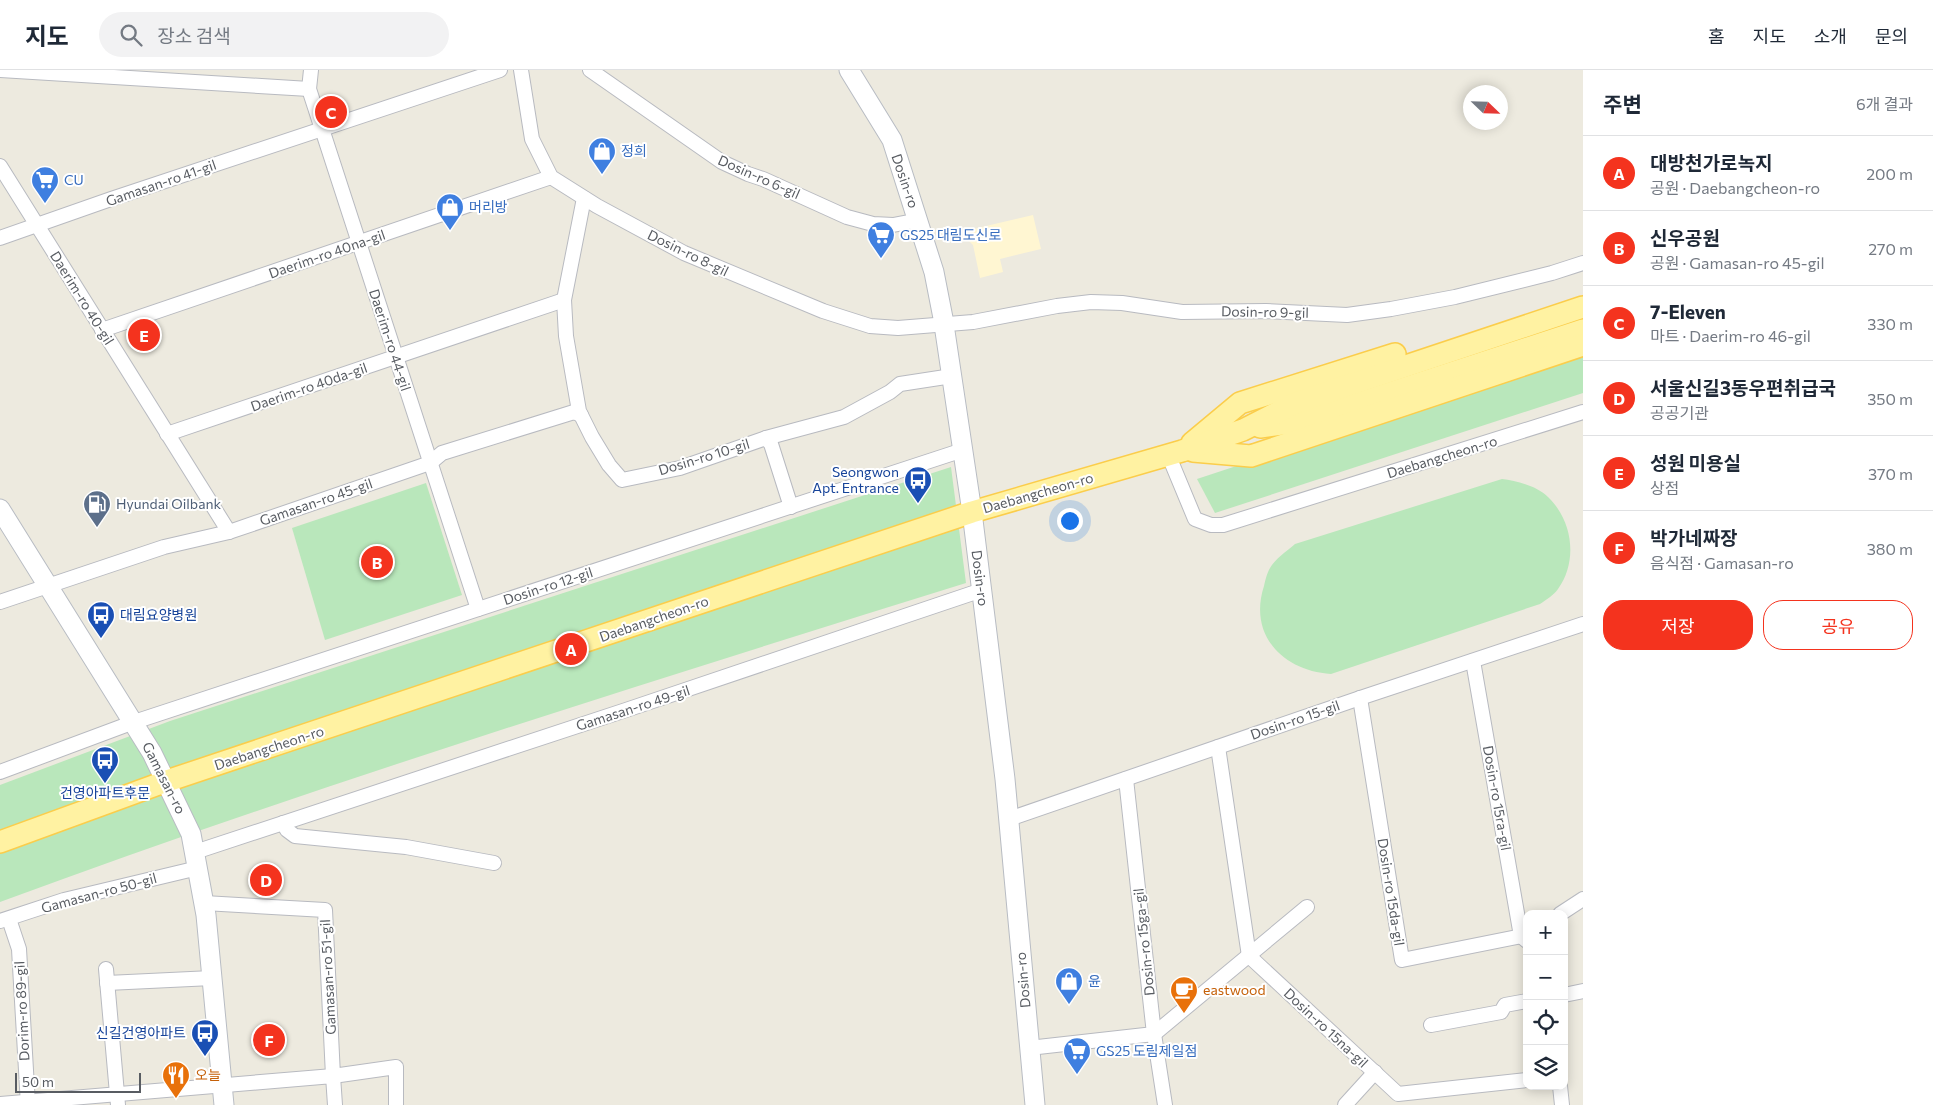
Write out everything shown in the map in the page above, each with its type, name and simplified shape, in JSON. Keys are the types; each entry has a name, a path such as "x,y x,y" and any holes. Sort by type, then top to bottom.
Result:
{"main road":[{"name":"Dosin-ro","path":"849,70 892,140 934,272 944,323 972,512 1009,819 1035,1105"},
{"path":"1175,452 1240,403 1583,294"},
{"name":"Daebangcheon-ro","path":"0,842 167,781 972,512 1243,430 1298,402 1583,307"},
{"name":"Daebangcheon-ro","path":"1243,430 1304,421 1583,330"},
{"path":"1175,452 1251,456 1583,345"},
{"name":"Gamasan-ro","path":"0,509 134,722 167,781 191,834 204,903 224,1105"}],"street":[{"path":"0,70 309,89"},
{"name":"Daerim-ro 44-gil","path":"311,70 309,89 478,609"},
{"name":"Gamasan-ro 41-gil","path":"0,238 111,199 500,70"},
{"path":"520,70 532,139 551,177"},
{"name":"Dosin-ro 6-gil","path":"590,70 722,162 748,174 847,217 873,224 893,225 918,220"},
{"name":"Daerim-ro 40-gil","path":"0,166 229,532"},
{"name":"Dosin-ro 8-gil","path":"551,177 584,198 684,253 823,311 870,326 898,328 944,323"},
{"name":"Daerim-ro 40na-gil","path":"102,330 551,177"},
{"name":"Dosin-ro 10-gil","path":"584,198 564,300 566,336 581,414 596,444 622,480 680,468 766,438 844,417 890,392 900,384 952,376"},
{"name":"Dosin-ro 9-gil","path":"944,323 973,322 1057,306 1091,302 1182,312 1266,311 1346,315 1455,297 1552,274 1583,263"},
{"name":"Daerim-ro 40da-gil","path":"168,434 564,300"},
{"name":"Gamasan-ro 45-gil","path":"0,602 164,547 229,532 430,463 442,453 574,412 581,414"},
{"name":"Daebangcheon-ro","path":"1175,452 1195,519 1211,525 1223,525 1583,412"},
{"path":"766,438 771,444 791,507"},
{"name":"Dosin-ro 12-gil","path":"0,772 134,722 963,450"},
{"name":"Gamasan-ro 49-gil","path":"197,860 283,823 982,590"},
{"name":"Dosin-ro 15-gil","path":"1009,819 1360,698 1583,624"},
{"name":"Dosin-ro 15ra-gil","path":"1473,661 1523,926"},
{"name":"Dosin-ro 15da-gil","path":"1360,698 1402,960 1523,937"},
{"path":"1218,747 1248,956"},
{"name":"Dosin-ro 15ga-gil","path":"1126,779 1154,1034 1165,1105"},
{"path":"283,823 287,830 296,836 406,847 494,863"},
{"name":"Gamasan-ro 50-gil","path":"4,920 197,860"},
{"path":"1566,910 1583,899"},
{"name":"Gamasan-ro 51-gil","path":"204,903 325,910 335,1105"},
{"path":"1030,1048 1154,1034 1307,907"},
{"name":"Dorim-ro 89-gil","path":"4,920 19,949 28,1104"},
{"name":"Dosin-ro 15na-gil","path":"1248,956 1398,1094 1523,1080"},
{"path":"118,1100 106,976 212,978"},
{"path":"1568,994 1583,991"},
{"path":"1431,1025 1501,1012 1505,1005 1523,1002"},
{"path":"0,1104 118,1100 222,1085 333,1076 396,1067 396,1105"},
{"path":"1345,1105 1375,1072"},
{"path":"1560,1090 1562,1105"}],"shaded area":[{"path":"1033,215 1041,249 1000,259 1003,272 980,278 973,245 967,239 971,238 969,230"}],"green space":[{"path":"1583,352 1583,393 1215,513 1197,479"},
{"path":"951,467 966,583 481,736 240,817 0,902 0,785 170,721"},
{"path":"1502,479 1526,485 1543,493 1563,518 1570,542 1568,566 1558,589 1547,599 1540,604 1331,674 1298,666 1284,658 1274,647 1266,635 1261,620 1260,604 1268,572 1272,565 1295,544"},
{"path":"426,483 462,595 325,640 292,528"}],"place":[{"name":"7-Eleven","path":"331,112"},
{"name":"정희","path":"602,175"},
{"name":"CU","path":"45,204"},
{"name":"머리방","path":"450,231"},
{"name":"GS25 대림도신로","path":"881,259"},
{"name":"성원 미용실","path":"144,335"},
{"name":"Seongwon Apt. Entrance","path":"918,504"},
{"name":"Hyundai Oilbank","path":"97,528"},
{"name":"신우공원","path":"377,562"},
{"name":"대림요양병원","path":"101,639"},
{"name":"대방천가로녹지","path":"571,649"},
{"name":"건영아파트후문","path":"105,784"},
{"name":"서울신길3동우편취급국","path":"266,880"},
{"name":"윤","path":"1069,1005"},
{"name":"eastwood","path":"1184,1014"},
{"name":"박가네짜장","path":"269,1040"},
{"name":"신길건영아파트","path":"205,1057"},
{"name":"GS25 도림제일점","path":"1077,1075"},
{"name":"오늘","path":"176,1099"}]}
